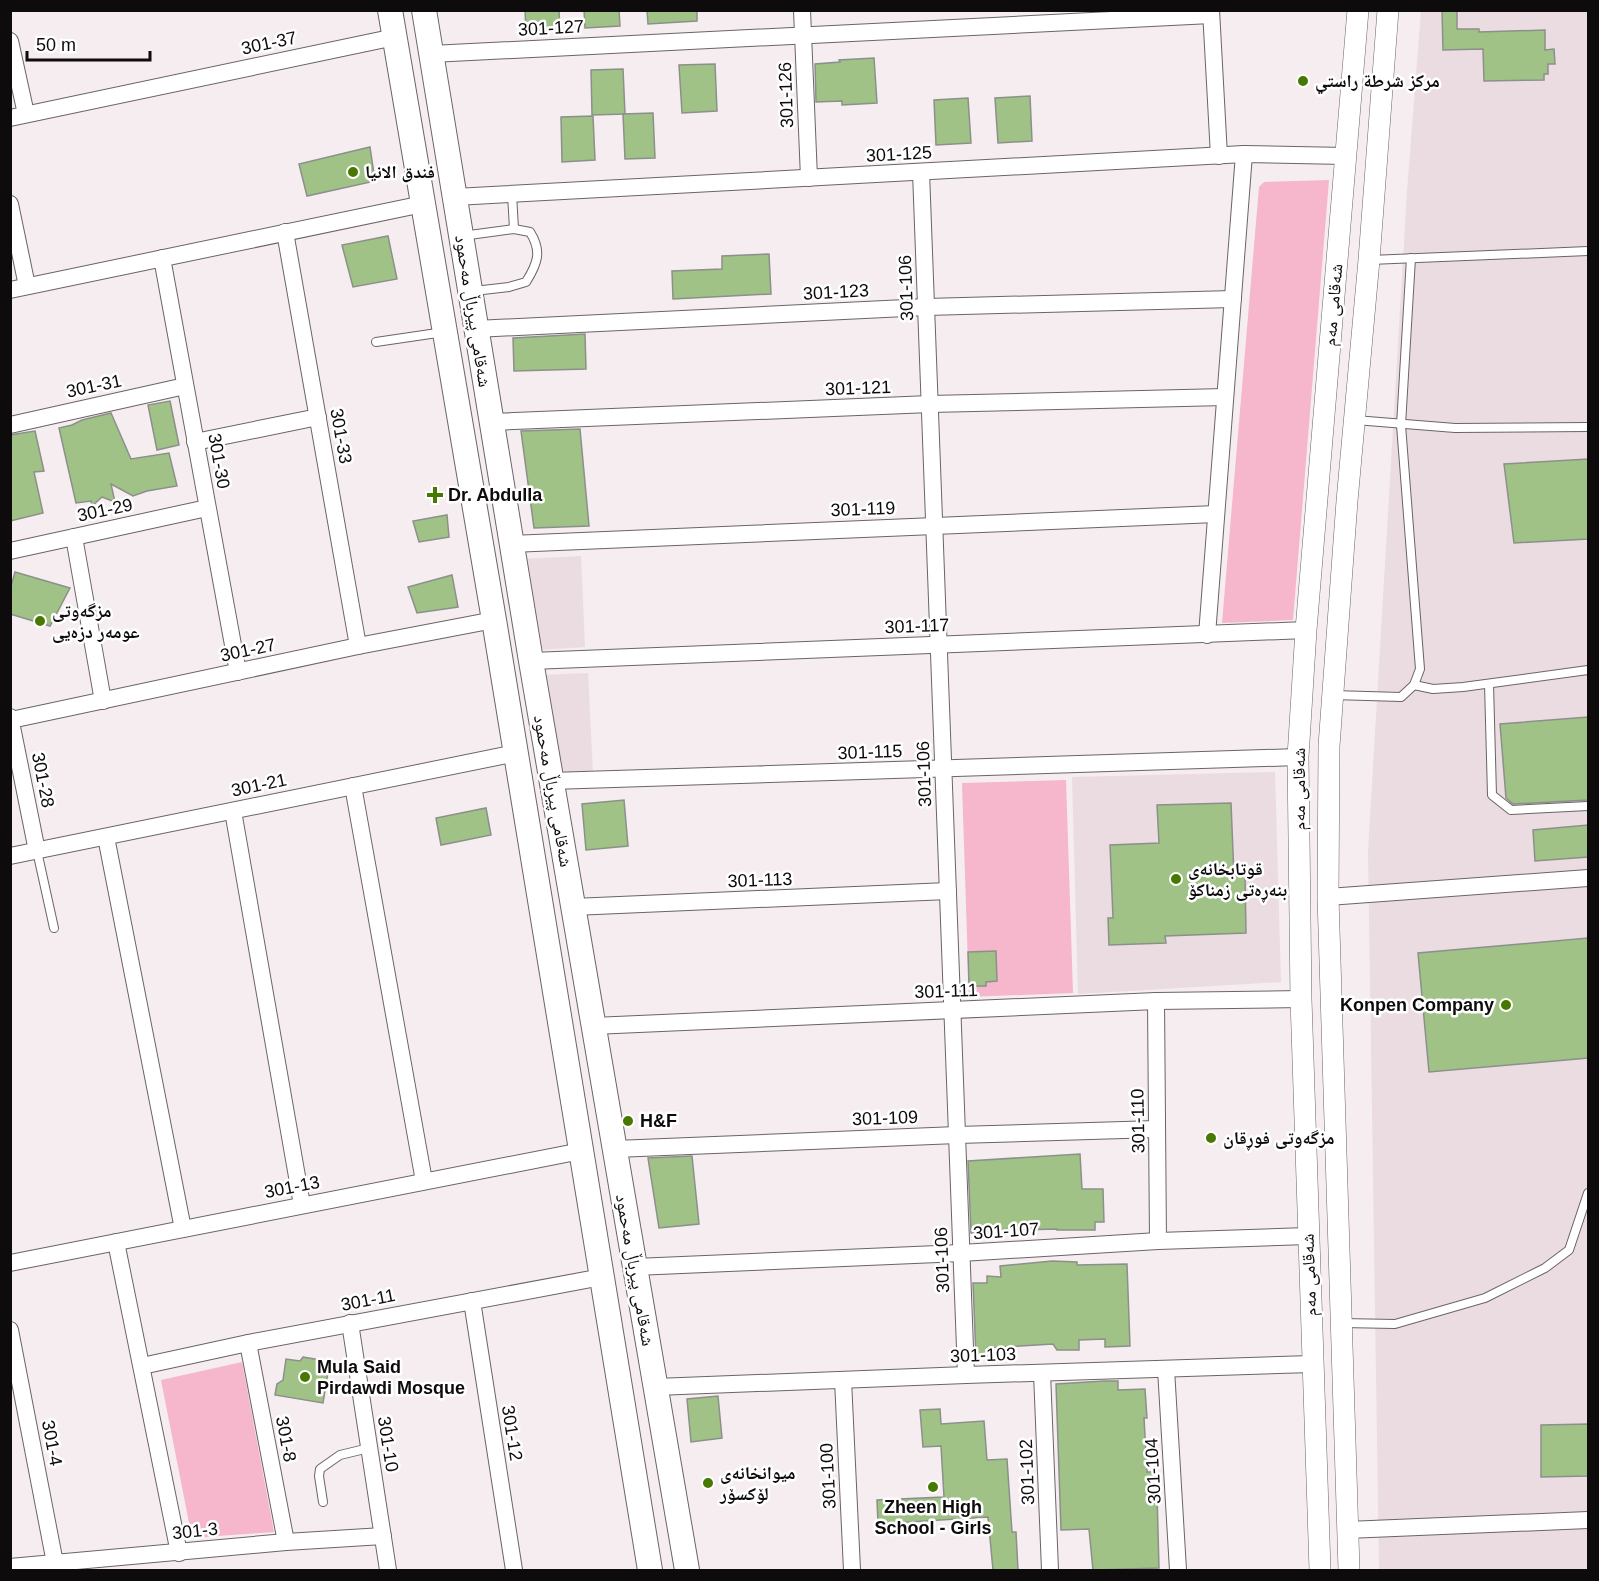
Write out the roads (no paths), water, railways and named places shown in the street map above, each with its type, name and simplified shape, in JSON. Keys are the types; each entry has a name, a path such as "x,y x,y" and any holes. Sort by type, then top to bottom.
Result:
{"main road":[{"name":"شەقامی پیرباڵ مەحمود","path":"390,10 494,620 650,1570"},
{"name":"شەقامی پیرباڵ مەحمود","path":"424,10 511,544 687,1570"},
{"path":"453,382 484,377"}],"street":[{"name":"301-126","path":"802,10 809,178"},
{"name":"شەقامی مەم","path":"1320,1570 1301,999 1298,757 1316,500 1358,10"},
{"name":"شەقامی مەم","path":"1349,1570 1328,897 1329,746 1388,10"},
{"name":"301-127","path":"431,54 1211,13"},
{"path":"1211,13 1219,156"},
{"name":"301-37","path":"18,116 394,37"},
{"path":"10,41 18,116"},
{"name":"301-125","path":"454,197 1244,154 1346,156"},
{"path":"1207,635 1244,154"},
{"name":"301-106","path":"921,172 966,1375"},
{"path":"10,204 19,288 423,204"},
{"name":"301-33","path":"285,232 358,646"},
{"name":"301-30","path":"162,258 238,672"},
{"name":"301-123","path":"476,329 926,307 1233,298"},
{"name":"301-31","path":"10,425 185,386"},
{"name":"301-121","path":"492,422 930,404 1225,397"},
{"path":"195,442 318,417"},
{"path":"1316,500 1347,501"},
{"name":"301-29","path":"10,551 207,508"},
{"name":"301-119","path":"511,544 1216,514"},
{"path":"74,537 104,701"},
{"name":"301-27","path":"11,718 104,701 358,646 494,620"},
{"name":"301-117","path":"531,661 1306,630"},
{"name":"301-28","path":"11,718 37,851"},
{"name":"301-21","path":"10,856 516,753"},
{"name":"301-115","path":"551,781 1298,757"},
{"path":"353,786 424,1181"},
{"path":"233,811 302,1205"},
{"path":"106,837 183,1228"},
{"path":"1328,897 1588,878"},
{"name":"301-113","path":"573,907 948,891"},
{"name":"301-111","path":"593,1026 1156,1002 1301,999"},
{"name":"301-110","path":"1156,1002 1158,1241"},
{"name":"301-109","path":"615,1149 1157,1129"},
{"name":"301-13","path":"10,1263 581,1150"},
{"name":"301-107","path":"635,1267 961,1253 1158,1241 1308,1236"},
{"path":"116,1242 179,1553"},
{"name":"301-11","path":"142,1366 350,1323 602,1277"},
{"name":"301-12","path":"472,1301 514,1570"},
{"name":"301-10","path":"350,1323 388,1570"},
{"name":"301-4","path":"10,1330 55,1563"},
{"name":"301-8","path":"248,1343 286,1542"},
{"name":"301-103","path":"656,1387 1312,1364"},
{"name":"301-104","path":"1166,1370 1178,1570"},
{"name":"301-102","path":"1042,1373 1050,1570"},
{"name":"301-100","path":"843,1380 852,1570"},
{"path":"1347,1530 1588,1520"},
{"name":"301-3","path":"10,1567 286,1542 383,1536"}],"lane":[{"path":"512,194 514,229"},
{"path":"461,237 514,229 530,232 537,243 534,269 526,282 509,287 470,291"},
{"path":"1369,260 1588,251"},
{"path":"1332,695 1401,698 1414,685 1420,669 1401,425 1412,258"},
{"path":"376,342 445,332"},
{"path":"1354,420 1401,425 1473,428 1588,427"},
{"path":"1414,685 1433,690 1588,670"},
{"path":"1489,684 1492,795 1511,810 1588,806"},
{"path":"37,851 54,928"},
{"path":"1341,1323 1395,1324 1485,1298 1545,1268 1569,1250 1588,1193"},
{"path":"323,1502 320,1469 340,1455 369,1448"}],"place":[{"name":"مركز شرطة راستي","path":"1303,81"},
{"name":"فندق الانيا","path":"353,172"},
{"name":"Dr. Abdulla","path":"435,495"},
{"name":"مزگەوتی عومەر دزەیی","path":"40,621"},
{"name":"قوتابخانەی بنەڕەتی زمناکۆ","path":"1176,879"},
{"name":"Konpen Company","path":"1506,1005"},
{"name":"H&F","path":"628,1121"},
{"name":"مزگەوتی فوڕقان","path":"1211,1138"},
{"name":"Mula Said Pirdawdi Mosque","path":"305,1377"},
{"name":"میوانخانەی لۆکسۆر","path":"708,1483"},
{"name":"Zheen High School - Girls","path":"933,1487"}]}
